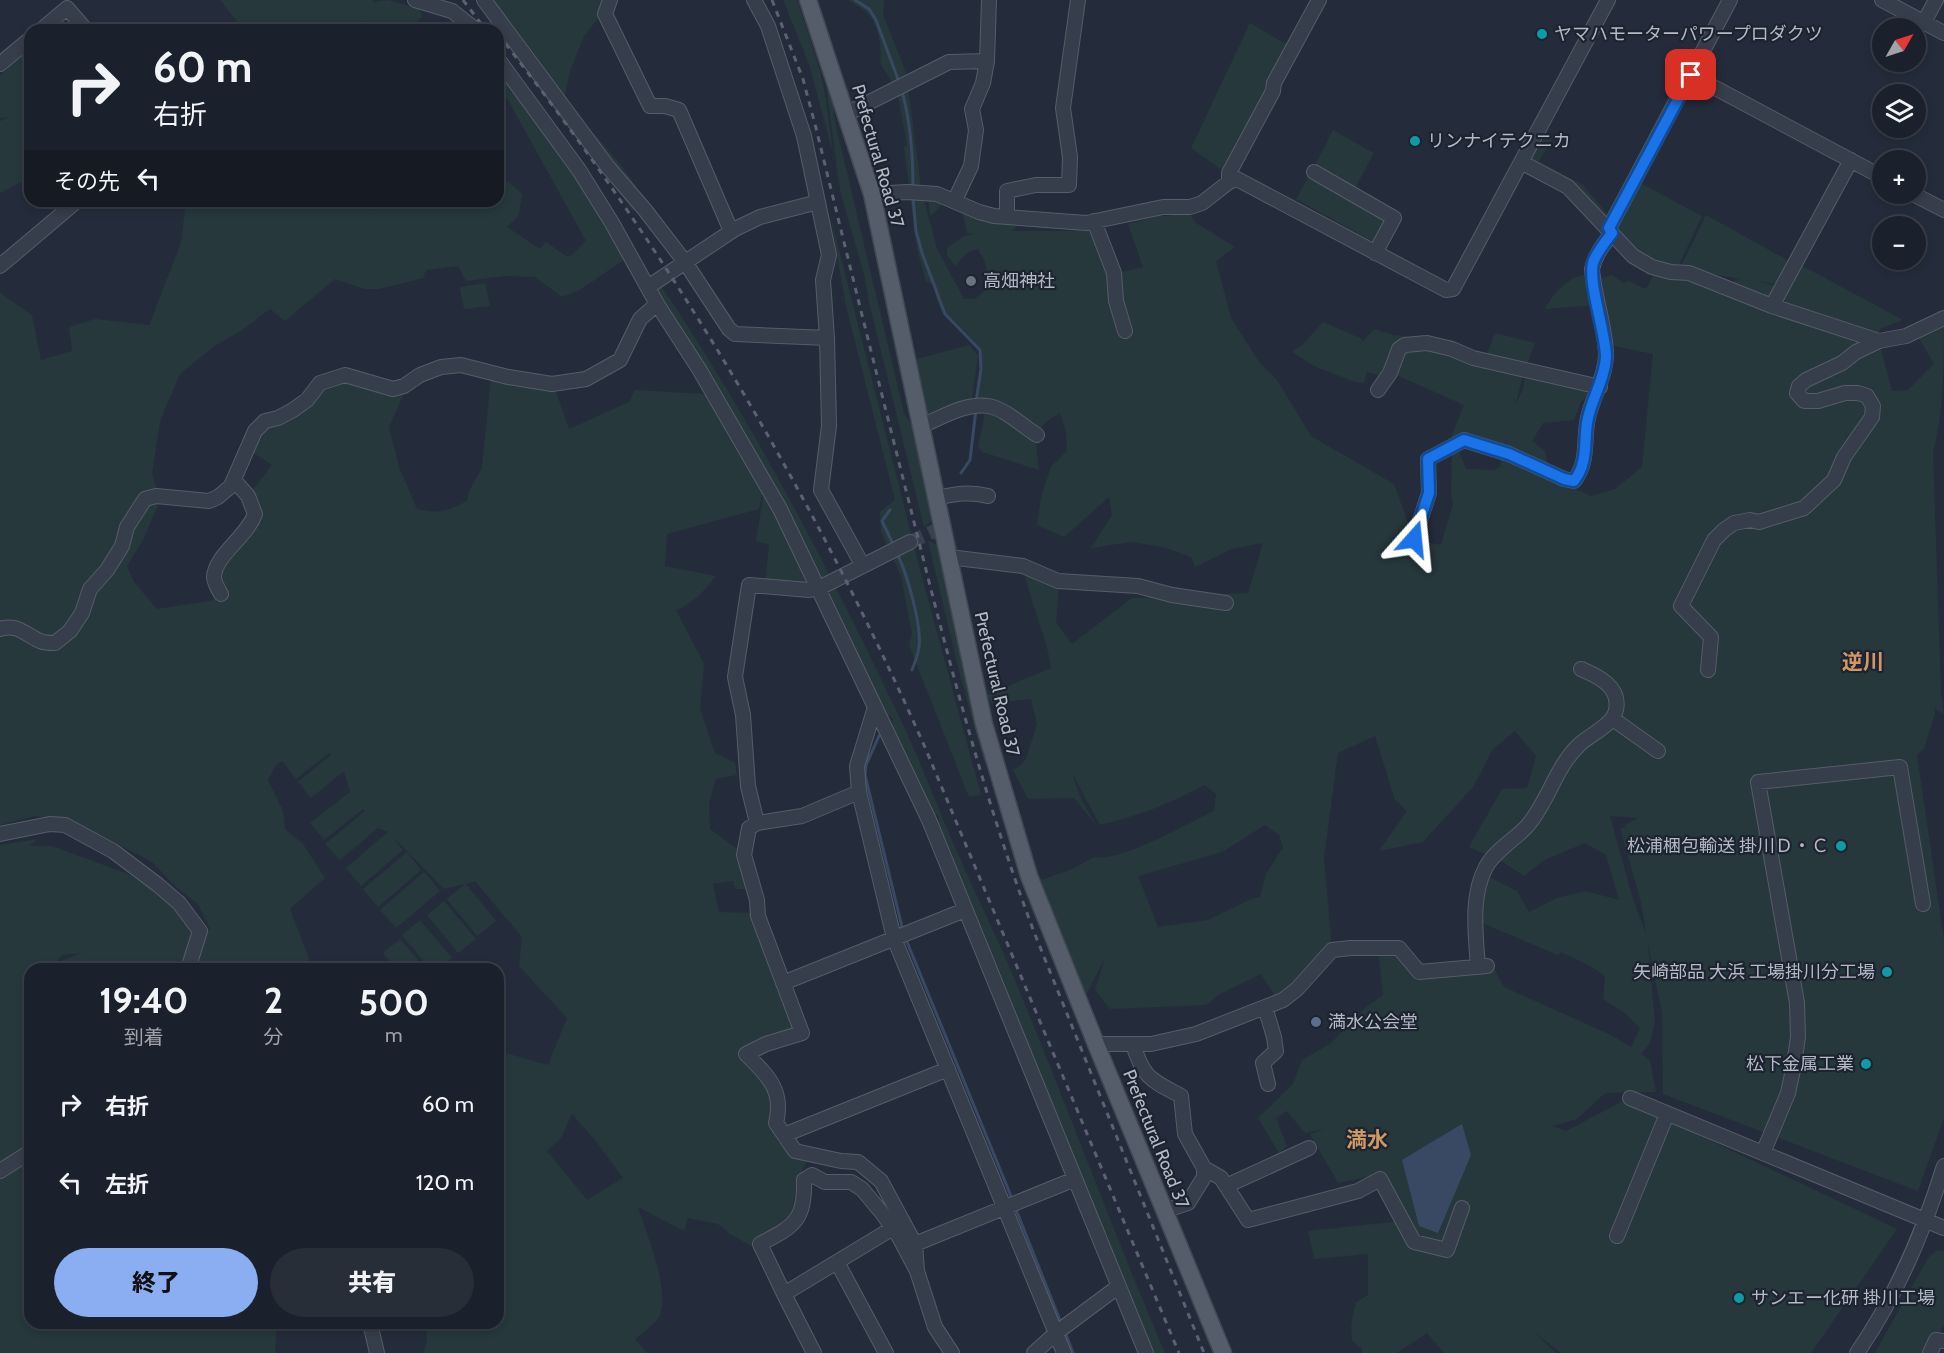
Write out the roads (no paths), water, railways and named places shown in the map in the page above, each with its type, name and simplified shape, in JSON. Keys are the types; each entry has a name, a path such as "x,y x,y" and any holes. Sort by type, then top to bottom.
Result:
{"main road":[{"name":"Prefectural Road 37","path":"808,0 872,194 936,498 940,529 949,557 984,724 1029,876 1223,1353"}],"street":[{"path":"415,0 452,11 468,24"},
{"path":"484,0 502,24"},
{"path":"610,0 606,14 650,106 665,106 679,110 731,231"},
{"path":"754,0 768,26 804,136 829,255 823,280 829,426 821,490 863,566"},
{"path":"955,200 971,166 976,130 972,109 983,83 987,62 988,0"},
{"path":"1007,217 1008,191 1036,185 1069,184 1070,157 1063,108 1078,0"},
{"path":"1229,182 1229,173 1273,91 1274,82 1319,0"},
{"path":"872,194 914,192 937,194 979,212 1007,217 1086,223 1163,207 1190,207 1202,203 1229,182 1237,179 1446,290 1453,289 1608,0"},
{"path":"1414,539 1429,493 1428,459 1464,440 1509,454 1574,481 1578,475 1585,456 1587,422 1600,387 1606,356 1592,269 1593,261 1730,0"},
{"path":"1882,0 1916,18"},
{"path":"1926,18 1936,0"},
{"path":"47,24 68,3 82,24"},
{"path":"1926,23 1944,33"},
{"path":"504,27 608,167 685,262 729,329 735,334 827,338"},
{"path":"0,64 24,44"},
{"path":"846,114 949,62 987,62"},
{"path":"504,67 579,170 780,509 929,820 1146,1353"},
{"path":"1691,75 1872,172"},
{"path":"1772,306 1851,160"},
{"path":"1521,162 1568,187 1633,256 1652,267 1671,272 1689,273 1772,306 1879,341"},
{"path":"1314,172 1394,218 1375,253"},
{"path":"1926,201 1944,210"},
{"path":"648,287 731,231 760,217 818,202"},
{"path":"0,266 70,207"},
{"path":"1094,221 1114,273 1116,301 1125,331"},
{"path":"0,629 6,627 21,629 41,641 55,643 70,632 81,615 90,589 122,546 127,527 145,499 156,496 209,501 218,497 231,486 255,431 265,421 278,418 307,400 320,383 345,375 393,388 404,386 420,375 441,367 461,365 481,372 552,384 586,379 620,360 640,319 657,304"},
{"path":"1708,670 1712,637 1681,606 1714,540 1734,523 1750,520 1759,522 1804,508 1834,480 1844,457 1872,417 1873,406 1867,396 1845,393 1818,401 1804,401 1797,393 1799,386 1879,341 1906,336 1944,318"},
{"path":"1378,390 1390,373 1399,349 1405,345 1427,343 1452,349 1473,358 1600,387"},
{"path":"921,426 977,406 988,406 1001,411 1037,435"},
{"path":"221,594 214,579 216,566 251,526 255,514 248,496 234,480"},
{"path":"936,498 962,492 974,492 988,496"},
{"path":"757,823 748,786 742,715 735,677 749,585 809,590 819,588 900,546"},
{"path":"949,557 1023,566 1058,581 1138,586 1172,595 1226,603"},
{"path":"1096,1044 1151,1044 1196,1034 1283,1000 1298,988 1332,950 1399,948 1419,972 1483,967 1475,920 1480,882 1486,866 1528,825 1575,748 1613,719 1617,709 1617,701 1604,680 1581,669"},
{"path":"877,711 857,765 858,792 894,938 1064,1353"},
{"path":"1613,719 1658,751"},
{"path":"1764,1153 1788,1093 1798,1037 1797,1003 1758,782 1900,767 1923,904"},
{"path":"858,792 802,816 757,823 749,828 744,855 757,900 758,916 802,1033 766,1044 746,1054 763,1071 777,1092 780,1107 776,1123 795,1151 858,1162 881,1181 915,1244 917,1271"},
{"path":"0,834 50,824 65,825 113,851 179,903 200,931 190,963"},
{"path":"783,982 965,910"},
{"path":"1265,1007 1276,1051 1263,1063 1268,1084"},
{"path":"1132,1044 1139,1065 1150,1080 1181,1096 1185,1134 1204,1168 1204,1177 1188,1203 1164,1211"},
{"path":"784,1135 948,1069"},
{"path":"1630,1098 1944,1228"},
{"path":"1617,1236 1669,1114"},
{"path":"1226,1186 1309,1148"},
{"path":"0,1171 24,1156"},
{"path":"1857,1353 1906,1270 1927,1220 1944,1166"},
{"path":"1204,1168 1221,1178 1248,1220 1358,1191 1380,1179 1414,1242 1447,1250 1462,1208"},
{"path":"814,1353 760,1244 787,1230 799,1217 804,1195 804,1180 812,1175 825,1182 852,1182 862,1189 892,1228 917,1271 935,1327 952,1353"},
{"path":"915,1244 1075,1179"},
{"path":"784,1294 892,1228"},
{"path":"837,1262 886,1353"},
{"path":"1034,1353 1056,1333 1119,1286"},
{"path":"371,1329 377,1353"},
{"path":"1930,1353 1936,1340 1944,1341"}],"water":[{"path":"1462,1124 1471,1155 1438,1233 1419,1226 1402,1160"}],"waterway":[{"path":"855,0 869,9 876,20 899,82"},
{"path":"902,91 911,139 913,188"},
{"path":"913,198 916,231 922,253 945,314 980,350 981,369 976,402"},
{"path":"961,473 970,460 976,409"},
{"path":"890,510 882,521 893,544"},
{"path":"897,553 909,586 918,626 919,647 912,670"},
{"path":"879,736 866,765 865,775 903,931"},
{"path":"905,937 1013,1201"},
{"path":"1015,1207 1061,1323"},
{"path":"1065,1332 1073,1353"}],"tunnel":[{"path":"910,542 937,530"}],"railway":[{"path":"463,0 481,24"},
{"path":"772,0 803,79 937,614 981,774 1034,932 1204,1353"},
{"path":"504,42 561,117 679,288 785,466 834,557 924,745 1179,1353"}],"place":[{"name":"ヤマハモーターパワープロダクツ","path":"1542,34"},
{"name":"リンナイテクニカ","path":"1415,141"},
{"name":"高畑神社","path":"971,281"},
{"name":"松浦梱包輸送 掛川Ｄ・Ｃ","path":"1841,846"},
{"name":"矢崎部品 大浜 工場掛川分工場","path":"1887,972"},
{"name":"満水公会堂","path":"1316,1022"},
{"name":"松下金属工業","path":"1866,1064"},
{"name":"サンエー化研 掛川工場","path":"1739,1298"}],"district":[{"name":"逆川","path":"1863,662"},
{"name":"満水","path":"1367,1140"}]}
